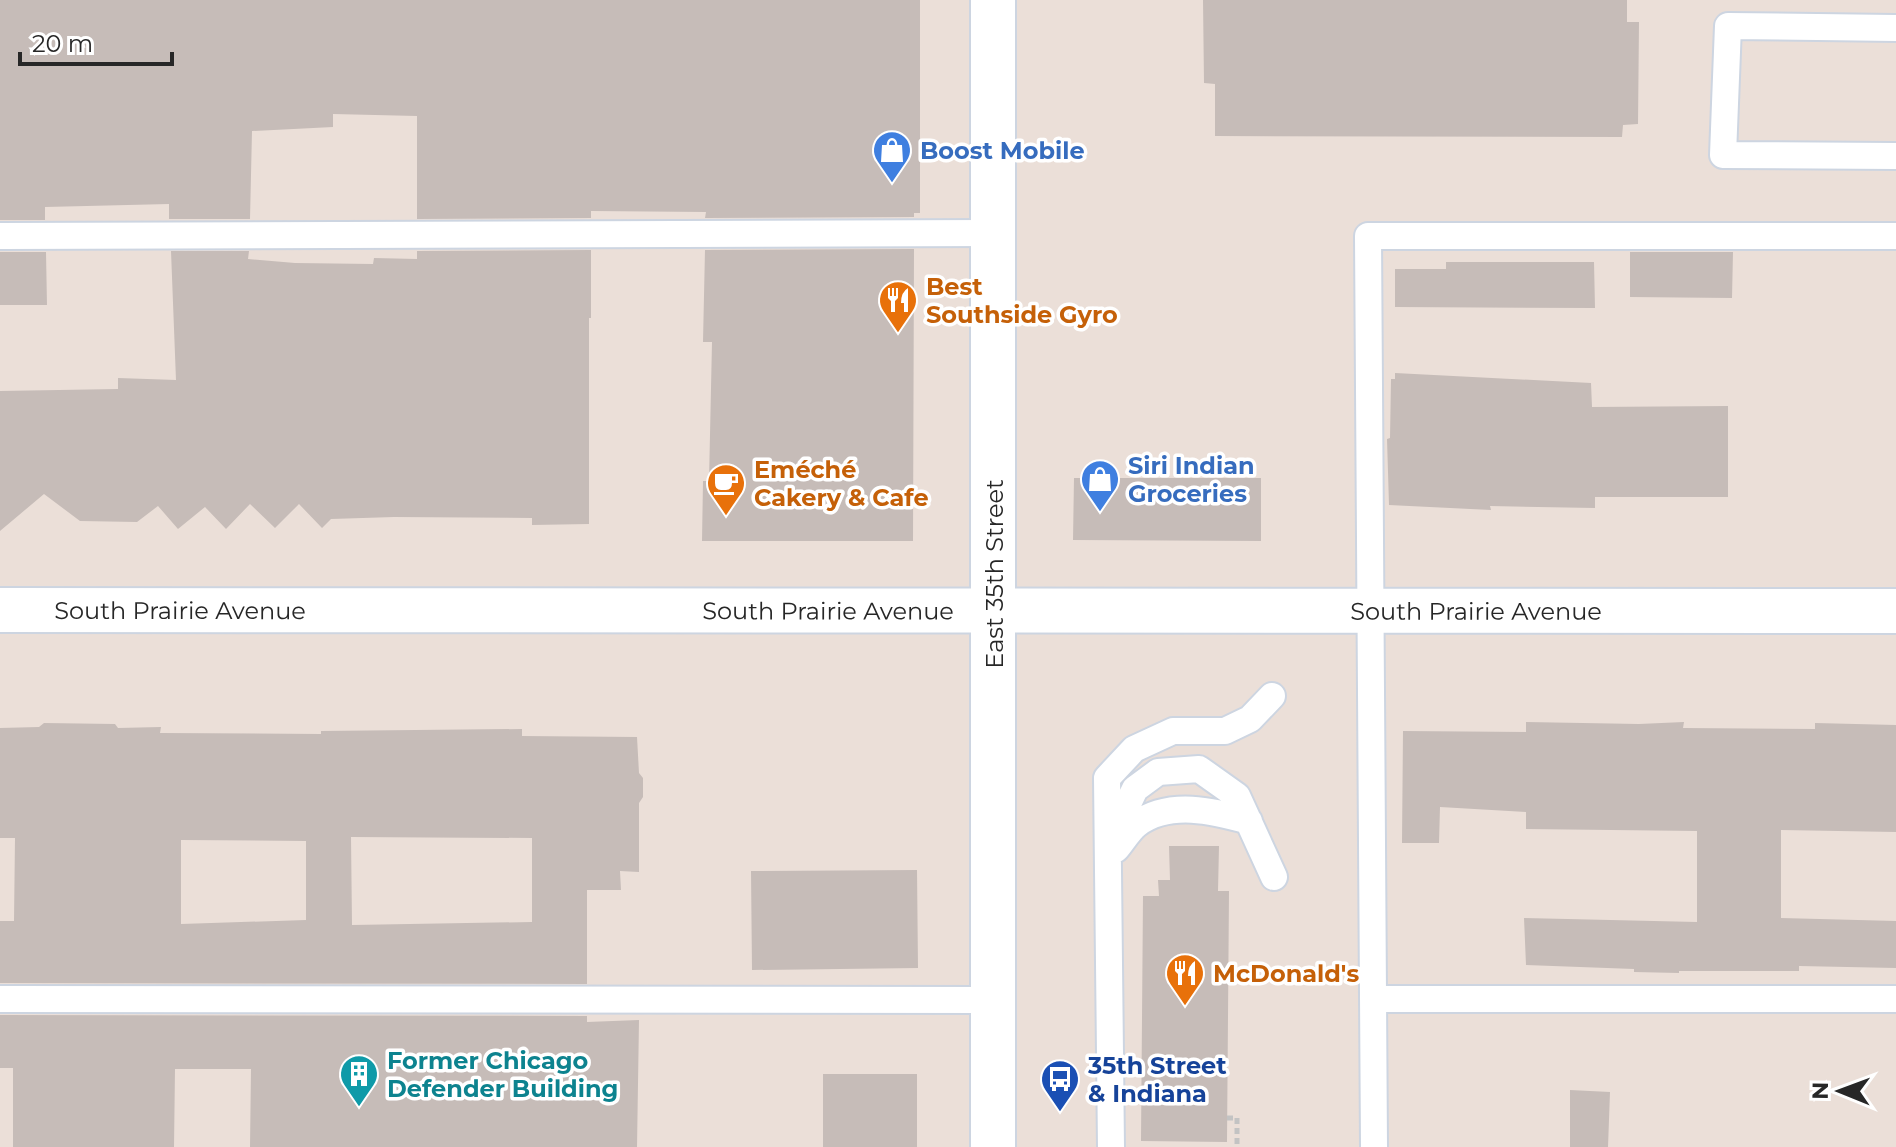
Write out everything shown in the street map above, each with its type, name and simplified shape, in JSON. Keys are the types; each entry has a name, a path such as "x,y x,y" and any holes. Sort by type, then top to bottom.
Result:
{"street":[{"name":"East 35th Street","path":"993,0 993,1147"},
{"name":"South Prairie Avenue","path":"0,610 1896,611"}],"lane":[{"path":"1896,28 1728,26 1723,155 1896,156"},
{"path":"0,236 994,233"},
{"path":"1374,1147 1368,236 1896,236"},
{"path":"1111,1147 1107,778 1134,749 1173,731 1225,731 1250,719 1272,696"},
{"path":"1107,890 1122,816 1135,789 1158,772 1199,769 1237,796 1274,877"},
{"path":"1116,849 1137,824 1163,812 1208,810 1249,821"},
{"path":"0,999 994,1000"},
{"path":"1373,999 1896,999"}],"path":[{"path":"1227,1118 1237,1118 1237,1147"}],"building":[{"path":"0,0 920,0 920,213 914,213 914,217 705,218 706,212 591,211 591,218 417,219 417,116 333,114 333,127 252,131 250,219 169,219 169,204 45,207 45,220 0,220"},
{"path":"1203,0 1627,0 1627,22 1639,22 1638,124 1623,125 1622,137 1215,136 1215,84 1204,83"},
{"path":"914,249 913,541 702,541 703,481 709,481 712,342 703,342 705,250"},
{"path":"591,250 589,524 532,525 532,518 394,517 331,519 322,528 299,504 275,528 250,504 226,529 205,507 178,529 158,506 137,522 80,521 44,494 0,531 0,391 118,389 118,378 176,380 171,251 249,251 248,259 373,264 374,258 417,259 417,251"},
{"path":"0,252 46,252 47,305 0,305"},
{"path":"1630,252 1733,252 1732,298 1630,297"},
{"path":"1446,262 1594,262 1595,308 1395,307 1395,269 1446,269"},
{"path":"1395,373 1591,383 1592,407 1728,406 1728,497 1595,497 1595,508 1490,506 1491,510 1389,505 1387,439 1390,438 1391,379 1395,379"},
{"path":"1074,478 1261,478 1261,541 1073,540"},
{"path":"1526,722 1684,722 1683,728 1815,729 1815,723 1896,725 1896,832 1781,830 1781,918 1896,921 1896,968 1799,966 1799,971 1679,973 1526,965 1524,918 1697,922 1697,831 1526,829 1526,812 1440,807 1439,843 1402,843 1403,731 1526,732"},
{"path":"44,723 115,724 118,728 161,727 160,733 321,734 321,731 522,729 522,736 637,737 639,773 643,778 643,797 639,803 639,872 620,871 621,890 587,890 587,984 0,983 0,921 14,921 15,838 0,838 0,728 39,727","holes":["351,837 532,838 532,922 352,925","181,840 306,841 306,920 181,924"]},
{"name":"McDonald's","path":"1169,846 1219,846 1218,891 1229,891 1227,1142 1141,1141 1143,896 1159,896 1158,880 1170,880"},
{"path":"917,870 918,968 752,970 751,871"},
{"path":"0,1015 587,1016 587,1022 639,1020 637,1147 250,1147 251,1069 175,1069 174,1147 13,1147 13,1068 0,1068"},
{"path":"823,1074 917,1074 917,1147 823,1147"},
{"path":"1570,1090 1610,1092 1608,1147 1570,1147"}],"place":[{"name":"Boost Mobile","path":"892,184"},
{"name":"Best Southside Gyro","path":"898,334"},
{"name":"Siri Indian Groceries","path":"1100,513"},
{"name":"Eméché Cakery & Cafe","path":"726,517"},
{"name":"McDonald's","path":"1185,1007"},
{"name":"Former Chicago Defender Building","path":"359,1108"},
{"name":"35th Street & Indiana","path":"1060,1113"}]}
